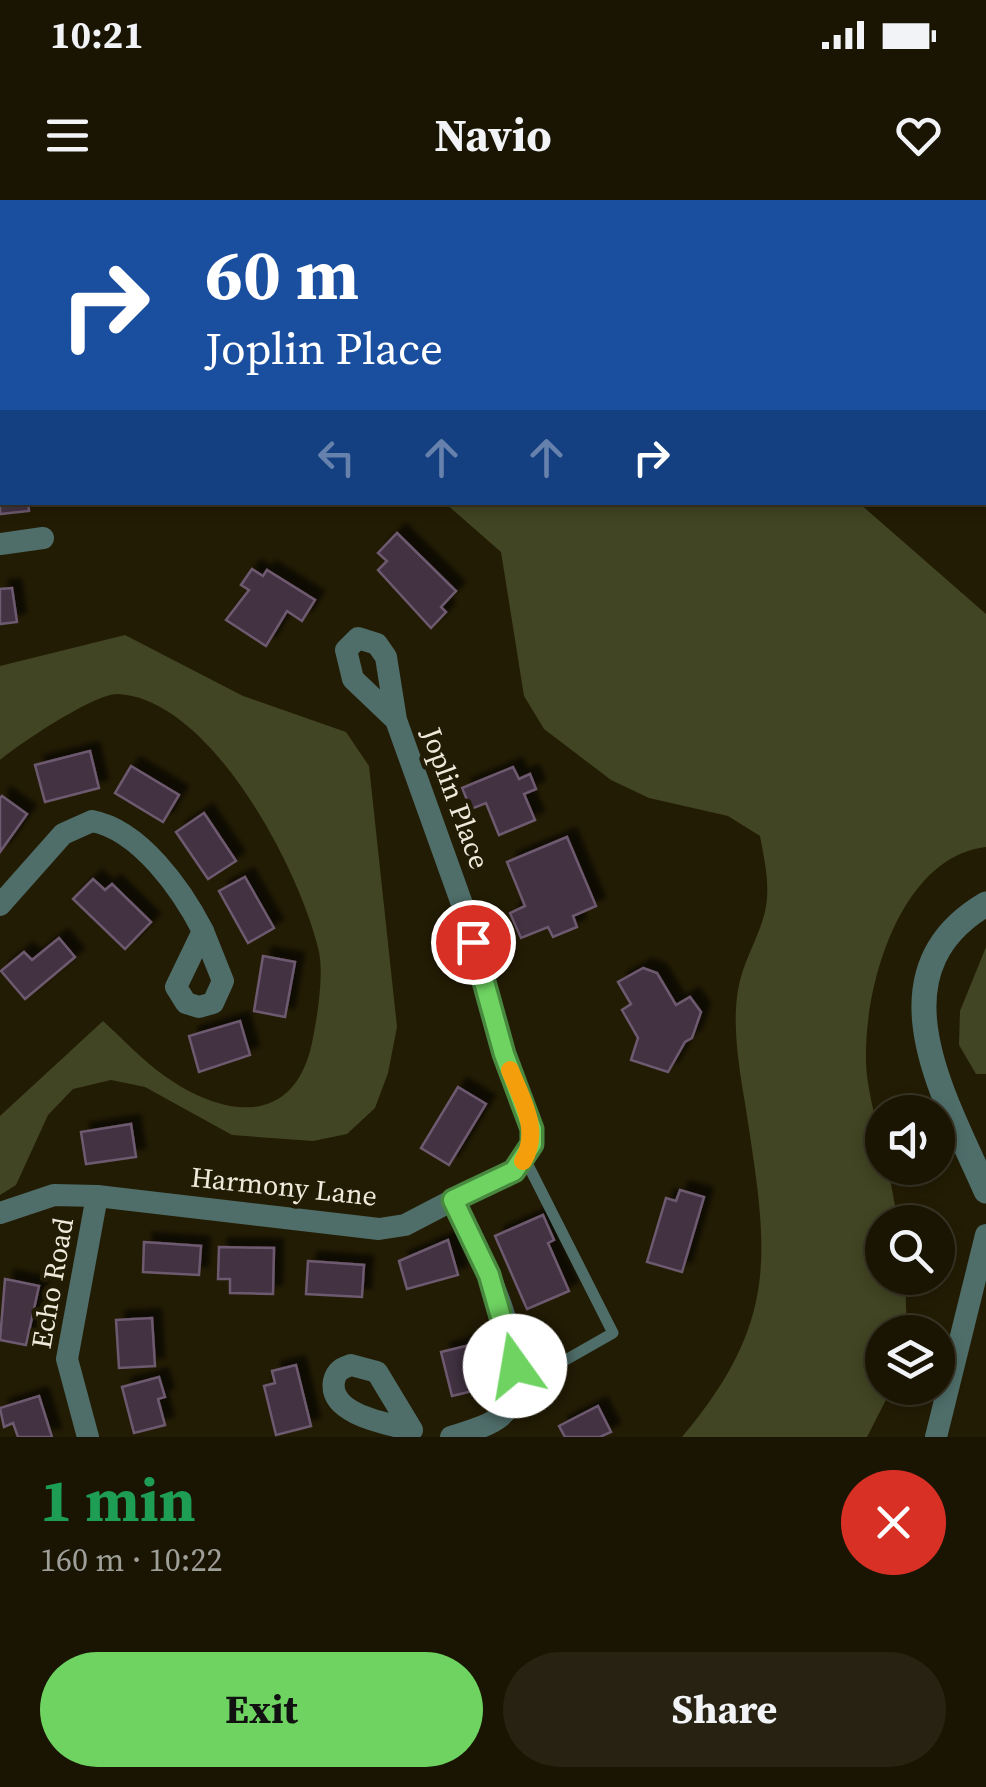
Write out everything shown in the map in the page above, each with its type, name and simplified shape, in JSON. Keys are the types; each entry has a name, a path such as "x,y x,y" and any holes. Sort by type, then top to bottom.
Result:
{"street":[{"path":"0,544 43,538"},
{"name":"Joplin Place","path":"396,720 462,904 504,1054 532,1129 532,1144 524,1159"},
{"path":"0,905 63,834 92,821 119,832 164,873 188,902 202,931"},
{"path":"986,904 946,941 921,990 922,1030 986,1191"},
{"path":"451,1437 500,1416 514,1390 515,1366 497,1297 453,1200 514,1171 524,1159"},
{"name":"Harmony Lane","path":"0,1212 54,1195 98,1196 379,1229 404,1225 453,1200"},
{"name":"Echo Road","path":"88,1437 67,1359 98,1196"},
{"path":"936,1437 986,1234"}],"lane":[{"path":"514,1390 613,1333 524,1159"}],"green space":[{"path":"447,505 861,505 986,614 986,847 955,857 928,876 907,904 877,973 870,1010 866,1045 871,1095 865,1095 865,1185 891,1185 895,1205 865,1205 865,1295 906,1295 906,1315 865,1315 865,1405 883,1405 867,1437 682,1437 715,1394 738,1355 760,1279 759,1199 739,1061 736,1003 766,909 767,878 760,836 728,816 649,798 611,780 544,729 524,696 501,552"},
{"path":"125,635 243,696 346,732 369,766 397,1027 388,1073 375,1108 347,1134 313,1141 232,1135 145,1087 111,1080 73,1089 48,1115 16,1185 0,1195 0,1116 103,1021 166,1077 211,1101 233,1106 254,1107 290,1090 303,1070 312,1043 321,973 309,918 272,837 247,795 187,725 153,703 118,694 107,696 58,721 0,760 0,666"},
{"path":"986,947 986,1074 976,1074 959,1045 960,1011"}],"building":[{"path":"0,505 28,505 29,511 0,514"},
{"path":"397,533 456,591 441,607 446,612 431,628 378,570 387,561 378,553"},
{"path":"252,569 263,576 267,570 315,600 302,621 287,611 266,646 226,620 249,590 241,585"},
{"path":"12,588 17,622 0,624 0,589"},
{"path":"90,751 99,788 45,802 35,765"},
{"path":"131,766 179,795 163,822 115,793"},
{"path":"513,767 519,779 530,774 536,789 524,794 535,820 499,835 486,803 471,809 462,788"},
{"path":"0,798 27,814 0,852"},
{"path":"204,813 236,861 208,879 176,832"},
{"path":"567,837 596,906 573,916 577,927 553,937 548,927 521,938 510,913 525,906 507,862"},
{"path":"245,877 274,928 248,943 219,891"},
{"path":"93,879 105,890 112,884 151,922 125,949 73,899"},
{"path":"59,938 75,957 25,999 1,971 24,952 32,960"},
{"path":"263,956 295,962 285,1017 254,1011"},
{"path":"643,968 657,973 676,1005 690,997 701,1012 692,1038 685,1042 668,1072 631,1060 638,1038 622,1010 631,1004 618,982"},
{"path":"240,1021 250,1055 199,1072 189,1036"},
{"path":"458,1087 486,1104 449,1165 421,1148"},
{"path":"131,1124 136,1157 86,1164 81,1132"},
{"path":"680,1190 704,1197 682,1272 647,1262 666,1198 676,1201"},
{"path":"543,1215 554,1240 548,1243 569,1291 527,1309 495,1236"},
{"path":"448,1240 458,1275 407,1289 399,1261"},
{"path":"144,1242 201,1246 199,1275 143,1272"},
{"path":"219,1247 274,1248 273,1294 230,1293 230,1279 218,1279"},
{"path":"308,1261 364,1265 362,1297 306,1294"},
{"path":"5,1279 39,1286 26,1345 0,1340"},
{"path":"152,1318 155,1366 119,1368 116,1320"},
{"path":"470,1345 481,1389 452,1396 441,1352"},
{"path":"296,1365 311,1426 276,1435 264,1386 275,1383 272,1371"},
{"path":"159,1377 165,1397 158,1399 165,1425 134,1433 122,1387"},
{"path":"39,1396 52,1437 18,1437 13,1423 4,1427 0,1408"},
{"path":"598,1406 611,1432 600,1437 565,1437 559,1426"}],"slow traffic":[{"path":"510,1070 532,1129 532,1144 523,1161"}],"route":[{"path":"473,942 504,1054 532,1129 532,1144 514,1171 453,1200 489,1275 515,1366"}]}
